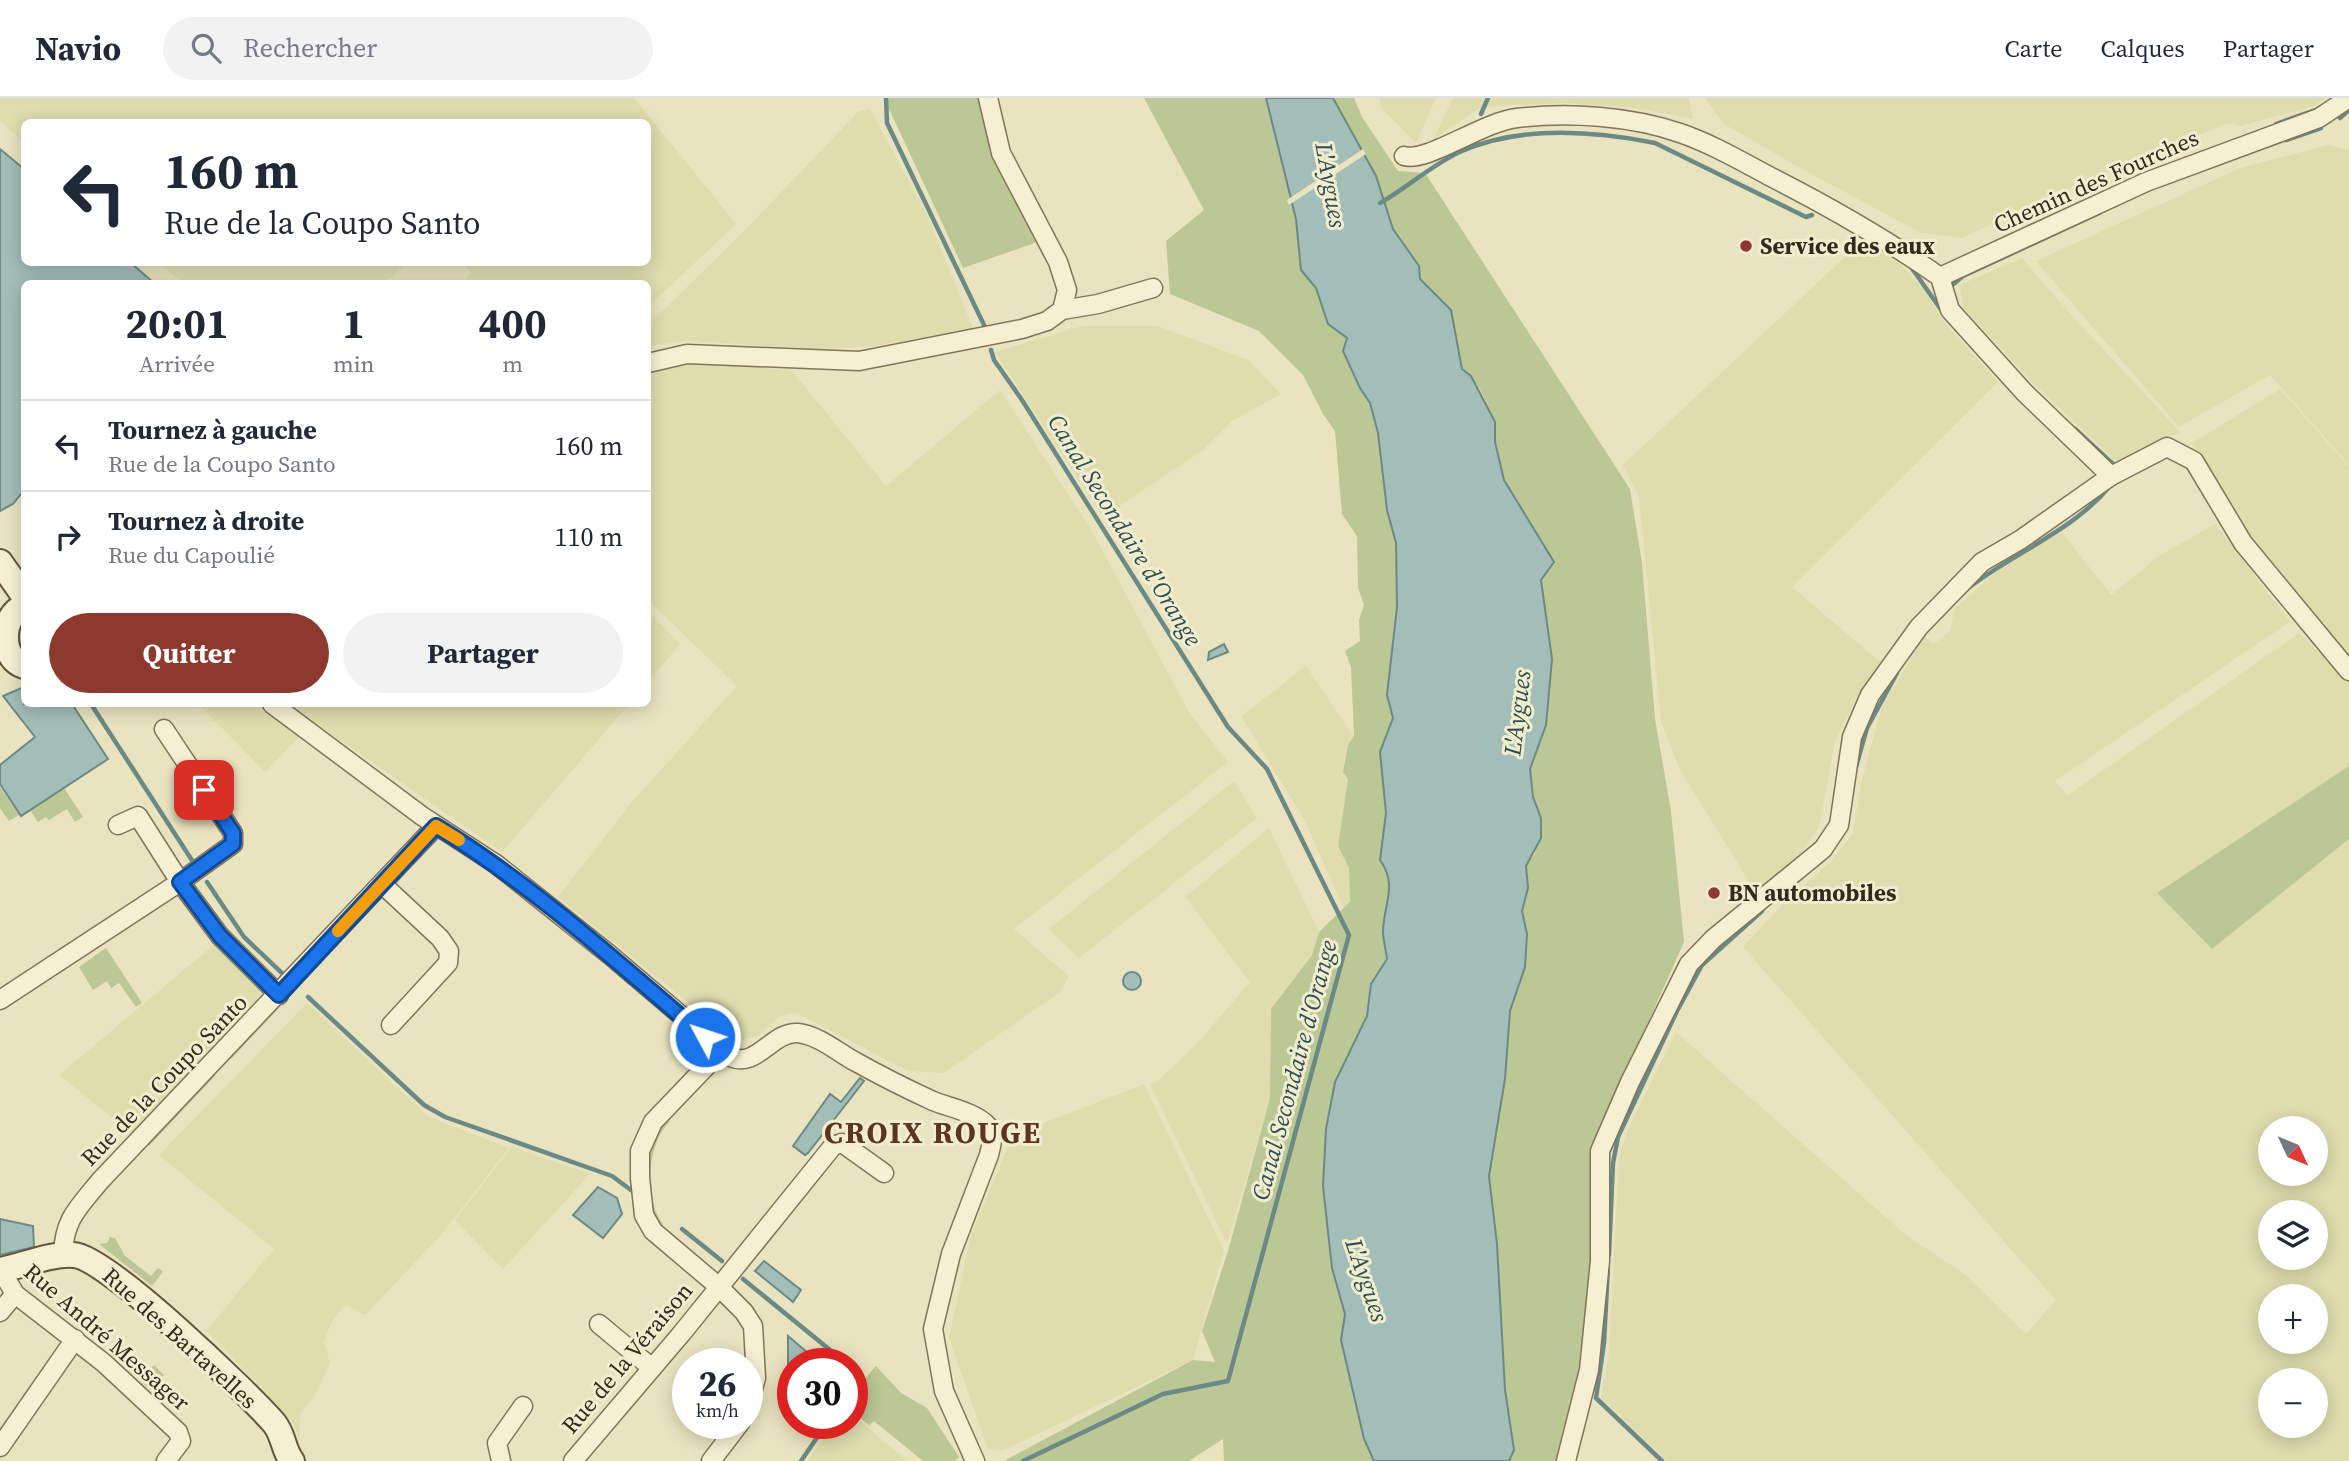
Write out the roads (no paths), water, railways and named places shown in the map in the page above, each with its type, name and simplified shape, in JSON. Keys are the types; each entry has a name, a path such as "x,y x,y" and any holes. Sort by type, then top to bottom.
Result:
{"street":[{"path":"988,98 1001,153 1058,262 1067,290 1062,310"},
{"name":"Chemin des Fourches","path":"1940,277 2146,182 2319,118 2349,98"},
{"path":"1404,156 1421,157 1494,121 1519,117 1603,118 1648,124 1710,145 1870,229 1940,277 1950,310 2024,392 2111,476"},
{"path":"651,362 687,354 859,361 1022,329 1047,321 1062,310 1098,304 1153,288"},
{"path":"1566,1461 1589,1370 1600,1261 1600,1151 1630,1082 1689,964 1713,939 1823,849 1839,825 1852,737 1870,695 1919,627 1982,562 2030,534 2111,476 2166,447 2194,461 2243,543 2349,671"},
{"path":"3,566 20,605 0,631 7,654"},
{"path":"276,707 436,826 496,864 575,926 721,1051 736,1059 743,1059 785,1036 798,1033 823,1043 911,1091 977,1117 992,1131 989,1156 951,1254 933,1329 944,1391 975,1461"},
{"path":"0,1000 226,852 234,838 164,729"},
{"path":"118,825 138,816 180,882 220,936 279,995"},
{"name":"Rue de la Coupo Santo","path":"63,1255 66,1227 72,1214 436,826"},
{"path":"382,884 440,938 449,951 448,963 391,1025"},
{"path":"721,1051 653,1122 640,1151 644,1215 653,1231 718,1286 744,1312 752,1326 754,1348"},
{"name":"Rue de la Véraison","path":"573,1461 833,1146 842,1143 884,1173"},
{"name":"Rue des Bartavelles","path":"1,1270 63,1255 75,1255 97,1263 203,1353 275,1425 282,1437 286,1459"},
{"name":"Rue André Messager","path":"1,1270 15,1294 75,1339 178,1432 181,1441 166,1461"},
{"path":"0,1312 15,1294"},
{"path":"599,1324 652,1368"},
{"path":"0,1447 75,1339"},
{"path":"501,1461 497,1443 523,1406"},
{"path":"710,1461 727,1439"}],"water":[{"name":"L'Aygues","path":"1266,98 1333,98 1376,176 1393,229 1419,266 1420,279 1451,310 1462,369 1471,376 1495,422 1495,442 1504,480 1554,562 1541,580 1552,659 1546,725 1530,769 1533,797 1541,818 1541,838 1526,866 1528,888 1522,911 1527,934 1525,967 1510,1011 1505,1079 1489,1176 1497,1244 1505,1390 1514,1450 1509,1461 1374,1461 1364,1439 1341,1340 1345,1314 1332,1268 1323,1186 1326,1129 1335,1082 1367,1016 1371,984 1387,959 1383,931 1389,886 1380,860 1386,813 1380,752 1393,718 1387,695 1397,607 1396,543 1387,510 1378,433 1370,403 1343,351 1347,338 1328,324 1316,288 1301,270 1296,219"},
{"path":"0,149 21,166 21,266 134,266 151,280 21,280 21,494 13,504 0,511"},
{"path":"1224,644 1228,652 1208,660 1209,652"},
{"path":"21,688 21,707 74,707 108,759 21,816 0,784 0,765 35,737 3,696"},
{"path":"1128,972 1136,972 1141,981 1139,988 1128,990 1123,985 1123,977"},
{"path":"860,1078 864,1081 808,1153 805,1155 793,1146 830,1094 841,1102"},
{"path":"598,1187 617,1198 622,1214 603,1238 573,1215"},
{"path":"0,1219 33,1226 34,1247 0,1255"},
{"path":"764,1261 801,1290 793,1302 755,1271"},
{"path":"788,1336 802,1348 788,1348"}],"waterway":[{"name":"Canal Secondaire d'Orange","path":"886,98 887,123 985,327"},
{"path":"1481,114 1488,98"},
{"path":"2276,124 2321,108"},
{"path":"2340,118 2349,110"},
{"path":"2286,140 2321,128"},
{"path":"1380,203 1452,156 1485,143 1533,134 1583,133 1655,143 1806,217 1812,215"},
{"path":"1950,287 1963,276 2099,213"},
{"path":"1911,267 1942,311"},
{"name":"Canal Secondaire d'Orange","path":"991,350 994,360 1022,400 1228,727 1267,769 1349,935 1228,1381 1163,1394 1023,1461"},
{"path":"2075,429 2114,465"},
{"path":"1967,589 2061,529 2095,502 2110,486"},
{"path":"1856,767 1867,728 1897,673"},
{"path":"93,707 195,865"},
{"path":"207,882 244,937 284,975"},
{"path":"1609,1255 1613,1163 1618,1137 1677,1011 1702,965 1762,911"},
{"path":"308,997 424,1105 445,1117 612,1176 631,1190"},
{"path":"682,1229 722,1261"},
{"path":"1608,1267 1604,1343 1596,1398 1662,1461"},
{"path":"743,1279 828,1348"},
{"path":"801,1461 816,1439"}],"place":[{"name":"Service des eaux","path":"1746,246"},
{"name":"BN automobiles","path":"1714,893"}],"district":[{"name":"CROIX ROUGE","path":"933,1132"}]}
